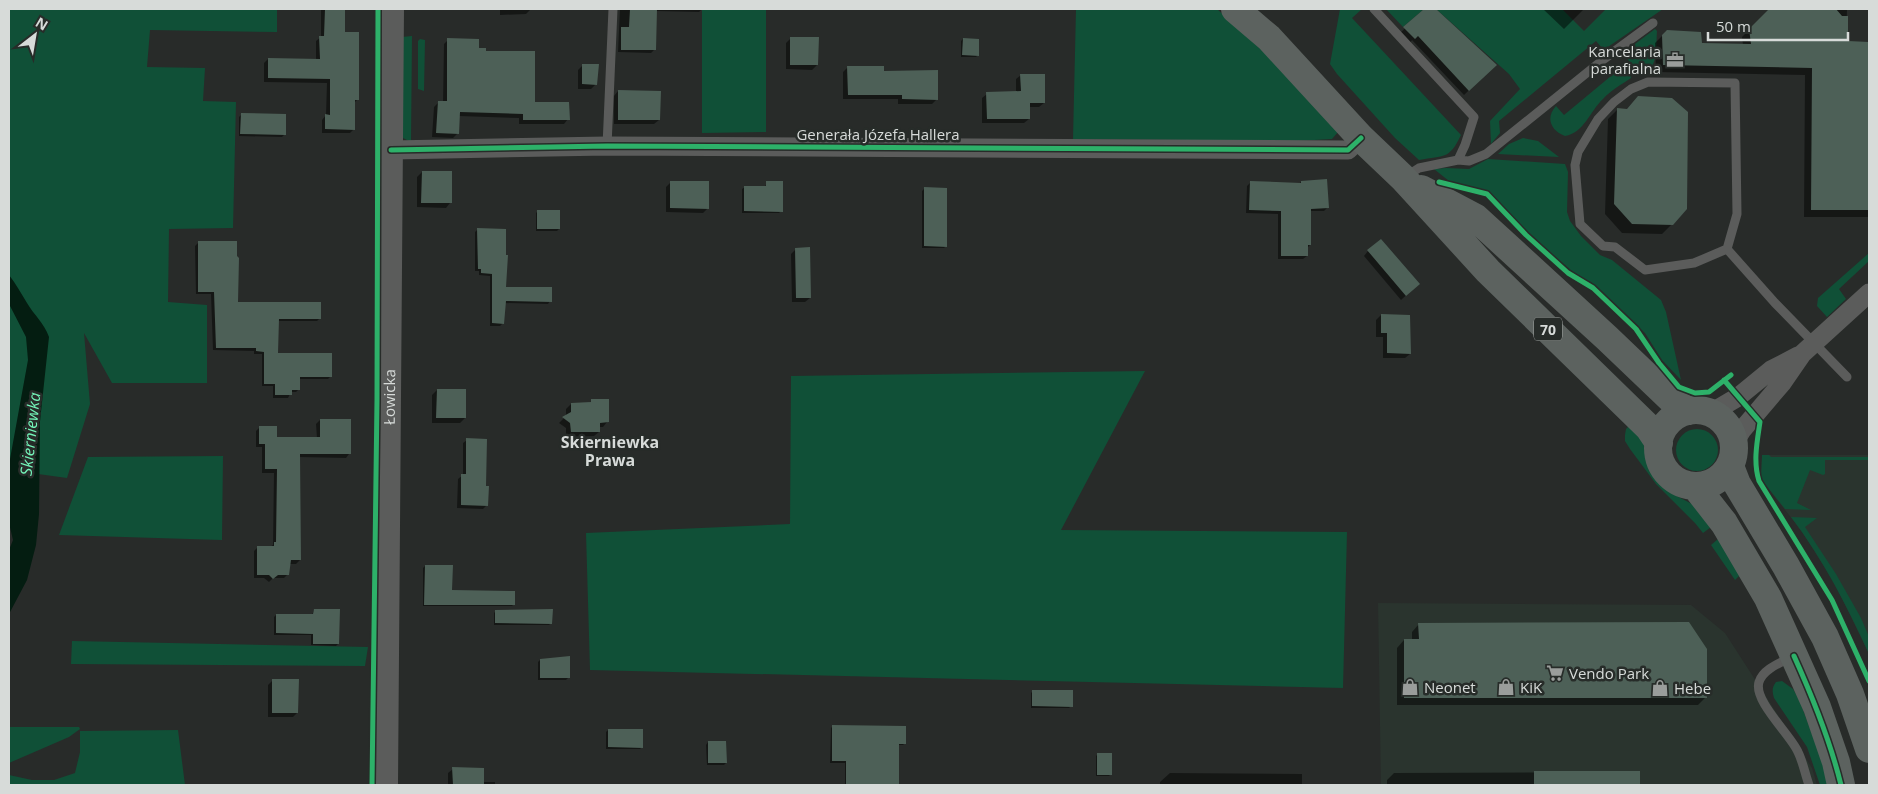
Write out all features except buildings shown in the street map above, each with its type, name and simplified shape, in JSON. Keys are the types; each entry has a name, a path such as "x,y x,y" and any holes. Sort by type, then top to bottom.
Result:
{"main road":[{"name":"70","path":"1235,9 1269,38 1361,138 1402,178 1488,270 1649,428 1659,443"},
{"name":"70","path":"1402,178 1476,218 1600,331 1675,403 1700,412"},
{"path":"1731,454 1723,474 1715,481 1706,485 1695,486 1675,480 1667,473 1659,454 1659,443 1666,426 1680,414 1700,412 1722,420 1730,430 1731,454 1737,484 1786,566 1825,637 1850,694 1869,749"},
{"path":"1695,486 1724,523 1768,598 1817,706 1836,762 1841,785"}],"street":[{"name":"Łowicka","path":"386,785 392,9"},
{"name":"Generała Józefa Hallera","path":"390,150 607,146 1348,150 1361,138"},
{"path":"1731,454 1742,430 1808,349 1869,293"},
{"path":"1700,412 1738,397 1771,370 1808,349"}],"lane":[{"path":"607,146 613,9"},
{"path":"1374,9 1474,117 1458,160"},
{"path":"1402,178 1419,168 1458,160 1469,161 1486,154 1604,59 1653,24"},
{"path":"1648,82 1735,83 1738,214 1726,249 1694,263 1645,270 1615,247 1603,246 1580,224 1575,165 1578,152 1598,119 1614,102 1631,89 1648,82"},
{"path":"1726,249 1808,349 1847,377"},
{"path":"1794,656 1764,673 1758,684 1759,693 1798,751 1809,785"}],"shaded area":[{"path":"1762,455 1869,455 1869,654 1835,584 1803,533 1761,479"},
{"path":"1378,603 1691,605 1725,633 1812,768 1817,785 1381,785"}],"green space":[{"path":"9,9 277,9 277,32 150,30 147,67 205,68 203,101 236,102 233,228 169,229 168,302 207,305 207,383 112,383 84,333 90,404 67,478 9,470"},
{"path":"702,9 766,9 766,132 702,133"},
{"path":"1076,9 1217,9 1268,56 1338,132 1332,139 1296,141 1073,139"},
{"path":"1340,9 1362,9 1352,18 1461,135 1449,153 1419,160 1395,138 1337,74 1330,64"},
{"path":"1386,9 1424,9 1403,27"},
{"path":"1436,9 1562,9 1584,31 1606,9 1663,9 1605,49 1596,41 1499,121 1500,133 1491,144 1490,121 1520,89 1509,74"},
{"path":"1655,29 1657,31 1656,52 1652,67 1649,70 1638,67 1626,58 1625,54 1627,50"},
{"path":"412,36 411,142 401,137 402,37"},
{"path":"420,39 425,40 424,91 418,89 418,41"},
{"path":"1609,64 1630,70 1631,78 1606,96 1577,131 1565,136 1560,134 1551,124 1550,119 1556,106 1564,115 1611,76 1605,68"},
{"path":"1523,138 1538,141 1559,157 1498,154 1509,144"},
{"path":"1488,159 1565,164 1568,172 1567,212 1570,221 1581,236 1600,255 1612,260 1661,300 1666,312 1681,380 1662,360 1645,333 1591,282 1579,277 1531,237 1489,193 1449,181 1434,169 1469,169"},
{"path":"1869,253 1869,261 1839,289 1846,299 1827,317 1817,306 1818,298"},
{"path":"1145,371 1061,530 1347,532 1343,688 590,670 586,533 790,524 791,376"},
{"path":"1630,425 1643,442 1648,461 1658,482 1669,492 1692,504 1711,527 1703,533 1656,484 1630,449 1625,441 1625,435 1626,429"},
{"path":"1693,429 1701,429 1712,435 1718,450 1712,465 1701,471 1693,471 1682,465 1676,454 1676,446 1682,435"},
{"path":"1762,455 1769,455 1771,457 1869,457 1869,460 1825,460 1825,474 1810,470 1797,503 1811,510 1785,509 1761,479"},
{"path":"223,456 222,540 59,535 88,457"},
{"path":"1791,517 1817,518 1805,527 1836,574 1861,618 1869,637 1869,654 1834,583 1814,549"},
{"path":"1718,539 1738,573 1739,576 1735,580 1711,545"},
{"path":"72,641 368,647 365,666 71,664"},
{"path":"1782,681 1793,689 1799,699 1831,785 1820,785 1807,747 1774,698 1774,686 1776,682"},
{"path":"9,727 79,727 80,729 69,737 9,763"},
{"path":"178,730 185,785 9,785 9,775 32,780 54,780 75,773 80,752 80,731"}],"water":[{"name":"Skierniewka","path":"9,275 49,337 40,421 39,514 36,545 27,580 9,614 9,550 13,540 9,523 10,459 28,360 26,337 9,304"}],"cycle path":[{"path":"372,785 377,400 378,9"},
{"path":"391,150 607,146 1348,150 1361,138"},
{"path":"1439,182 1487,194 1526,235 1568,273 1593,288 1636,329 1659,363 1679,387 1695,393 1709,392 1731,375"},
{"path":"1724,380 1760,422 1756,459 1759,481 1832,600 1869,681"},
{"path":"1794,656 1820,719 1841,785"}],"place":[{"name":"Kancelaria parafialna","path":"1675,60"},
{"name":"Vendo Park","path":"1555,673"},
{"name":"Neonet","path":"1410,687"},
{"name":"KiK","path":"1506,687"},
{"name":"Hebe","path":"1660,688"}],"district":[{"name":"Skierniewka Prawa","path":"610,451"}]}
